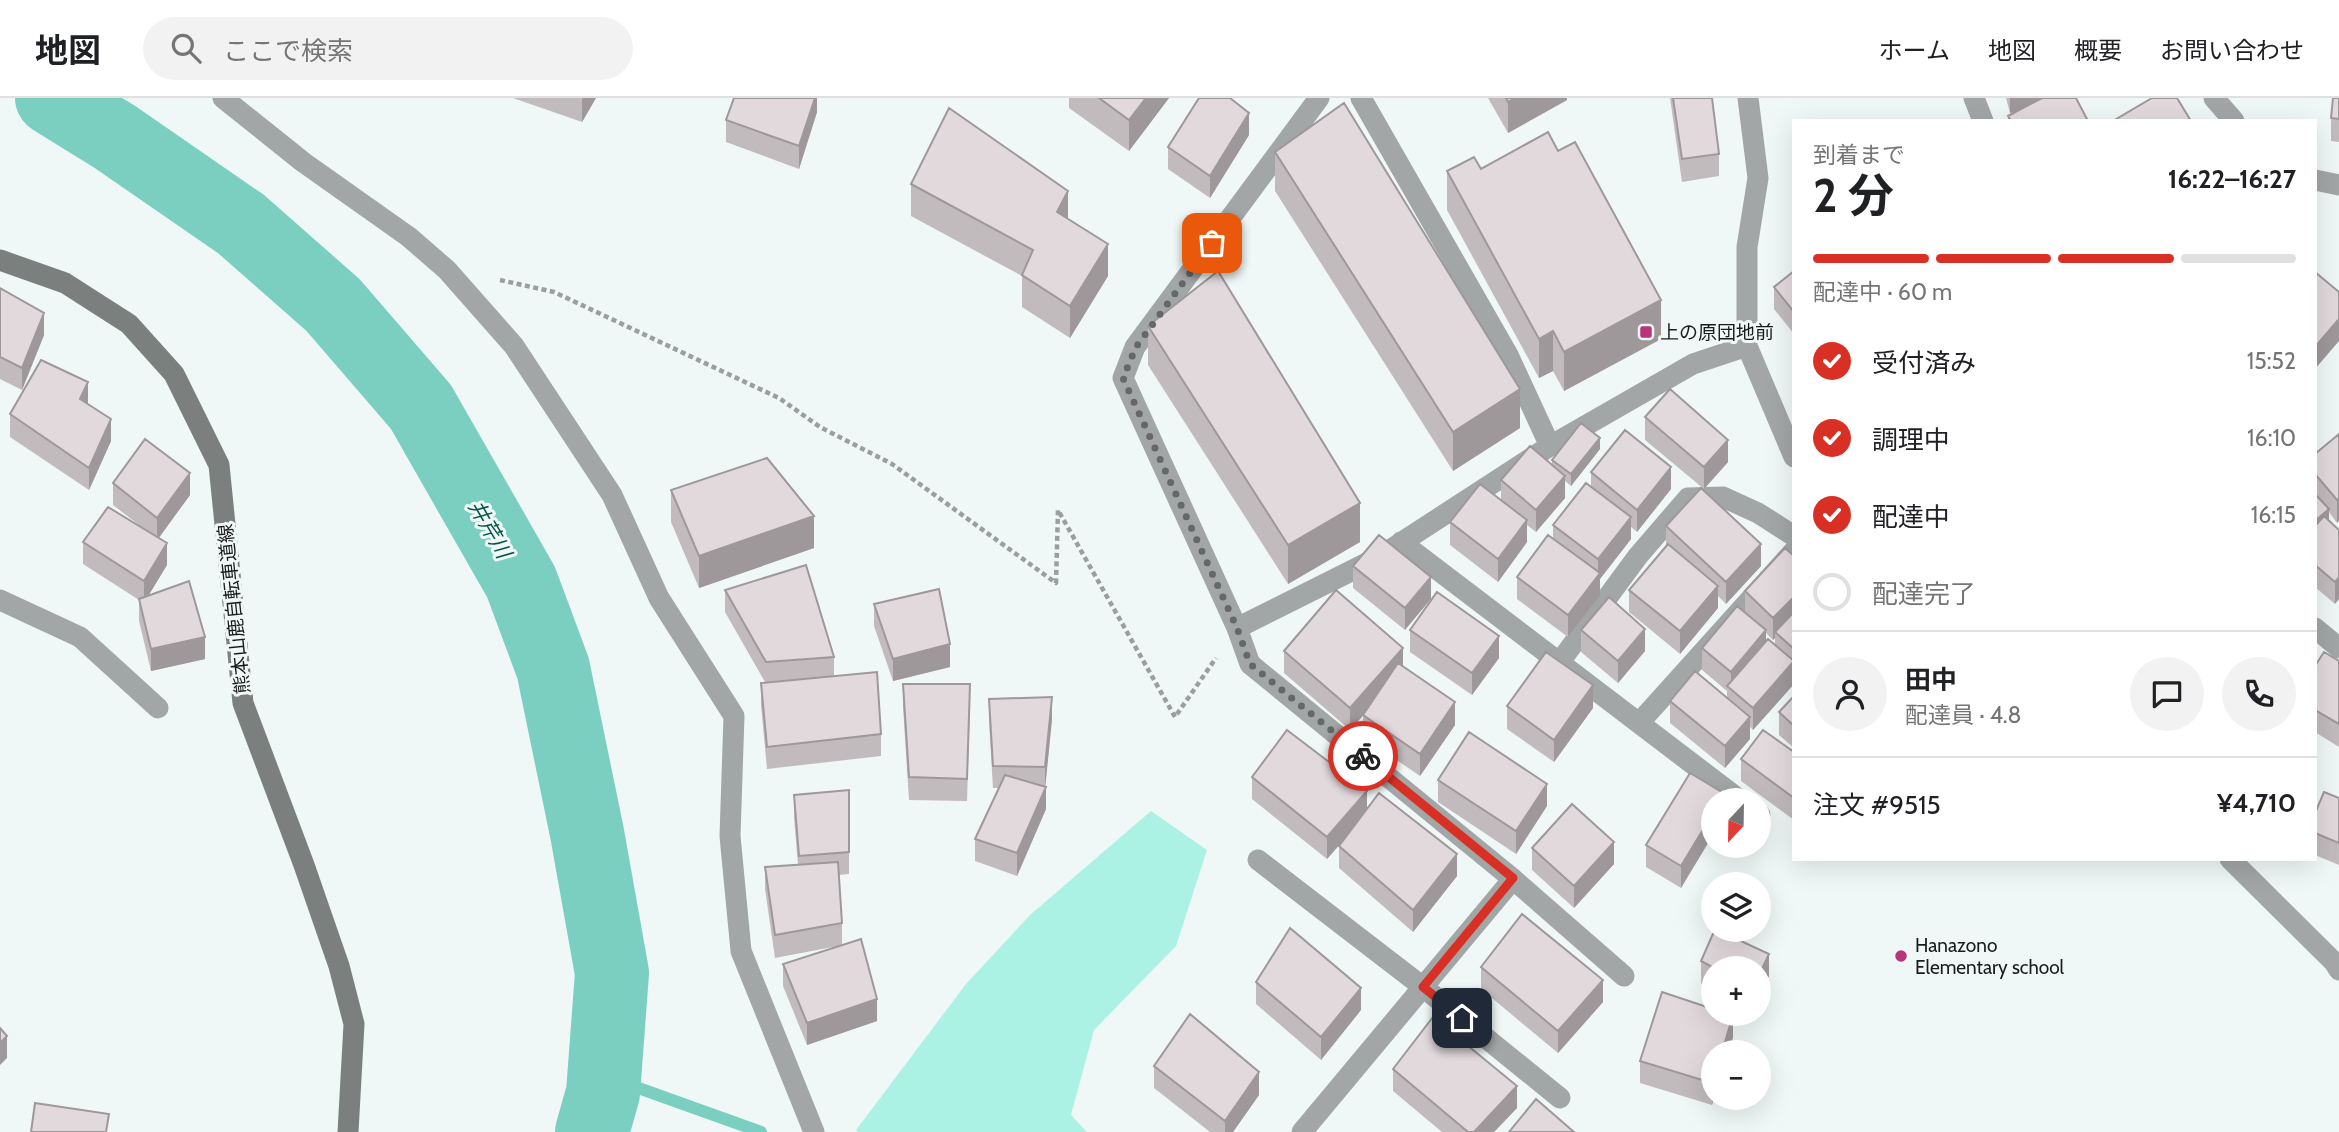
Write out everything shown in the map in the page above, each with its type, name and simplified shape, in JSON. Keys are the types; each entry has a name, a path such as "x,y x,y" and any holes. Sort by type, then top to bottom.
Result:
{"main road":[{"name":"熊本山鹿自転車道線","path":"0,260 65,283 129,324 174,374 219,465 243,703 309,878 339,966 354,1024 348,1132"}],"street":[{"path":"223,98 303,162 409,237 447,270 514,346 612,495 660,598 734,716 730,836 741,951 814,1132"},
{"path":"1319,98 1136,347 1123,378 1237,628 1250,664 1513,878 1624,976"},
{"path":"1361,98 1508,355 1550,446"},
{"path":"1748,98 1758,178 1747,247 1747,346 1792,452"},
{"path":"1974,98 1982,119"},
{"path":"2214,98 2232,119"},
{"path":"2317,180 2339,185"},
{"path":"1237,628 1379,557 1550,446 1693,364 1747,346"},
{"path":"1559,663 1638,556 1688,498 1723,497 1758,513 1792,535"},
{"path":"1401,542 1724,788"},
{"path":"1639,723 1792,553"},
{"path":"0,600 80,637 158,708"},
{"path":"2317,630 2339,648"},
{"path":"1258,860 1423,987 1560,1098"},
{"path":"2232,861 2339,970"},
{"path":"1302,1132 1513,878"}],"path":[{"path":"447,270 554,292 779,398 821,427 892,464 1056,583 1058,510 1175,717 1237,628"}],"green space":[{"path":"1151,811 1207,850 1176,946 1094,1030 1071,1115 1087,1132 858,1132 856,1130 966,984 1030,915"}],"building":[{"path":"734,98 815,98 799,146 726,120"},
{"path":"1099,98 1146,98 1129,120"},
{"path":"1199,98 1230,98 1249,113 1210,176 1168,147"},
{"path":"1673,98 1712,98 1719,154 1682,159"},
{"path":"2042,98 2076,98 2087,119 2010,119 2008,116"},
{"path":"2152,98 2177,98 2190,119 2116,119"},
{"path":"2333,98 2339,98 2339,119 2331,118"},
{"path":"1344,103 1520,389 1453,432 1275,152"},
{"path":"949,108 1068,191 1057,212 1108,244 1070,306 1022,275 1033,250 911,184"},
{"path":"1548,132 1558,151 1575,142 1661,300 1564,352 1553,331 1539,339 1447,171 1474,157 1481,169"},
{"path":"1218,271 1360,503 1288,545 1148,326"},
{"path":"1792,273 1792,310 1774,287"},
{"path":"2317,274 2339,292 2339,319 2317,345"},
{"path":"0,288 44,313 22,368 0,357"},
{"path":"41,360 88,382 80,399 111,419 89,468 10,414"},
{"path":"1670,389 1728,440 1704,467 1645,417"},
{"path":"1581,423 1600,438 1571,474 1552,460"},
{"path":"1625,430 1671,467 1637,510 1591,472"},
{"path":"2339,434 2337,500 2317,476 2317,452"},
{"path":"145,439 190,473 157,518 113,483"},
{"path":"1530,446 1565,476 1536,510 1501,480"},
{"path":"767,458 814,516 699,556 671,490"},
{"path":"1586,483 1631,517 1598,559 1553,525"},
{"path":"1480,484 1527,520 1498,559 1450,522"},
{"path":"1701,488 1761,544 1726,582 1666,526"},
{"path":"2317,496 2329,509 2317,519"},
{"path":"108,507 167,543 144,581 83,542"},
{"path":"2324,516 2339,530 2339,577 2335,582 2317,567 2317,524"},
{"path":"1379,535 1431,577 1405,608 1353,566"},
{"path":"1548,535 1600,573 1568,615 1517,577"},
{"path":"1668,544 1718,586 1680,631 1629,590"},
{"path":"1785,548 1792,554 1792,599 1773,618 1745,591"},
{"path":"806,565 834,657 766,662 725,590"},
{"path":"189,581 205,637 151,649 139,599"},
{"path":"939,589 950,644 893,659 874,604"},
{"path":"1336,590 1403,648 1350,708 1284,651"},
{"path":"1437,592 1499,636 1472,673 1410,630"},
{"path":"1609,597 1645,629 1618,661 1581,630"},
{"path":"1737,606 1766,630 1731,672 1702,648"},
{"path":"1792,614 1792,647 1775,632"},
{"path":"1768,639 1792,659 1792,663 1753,708 1727,686"},
{"path":"1546,652 1593,685 1554,740 1507,706"},
{"path":"2324,652 2339,661 2339,724 2317,711 2317,663"},
{"path":"1398,663 1455,702 1420,754 1363,715"},
{"path":"1695,671 1750,717 1725,746 1670,701"},
{"path":"877,672 881,734 767,747 761,683"},
{"path":"903,684 970,684 967,779 909,777"},
{"path":"1052,697 1045,767 993,766 989,699"},
{"path":"1792,698 1792,724 1779,712"},
{"path":"1287,730 1367,791 1327,837 1252,777"},
{"path":"1763,730 1792,751 1792,797 1741,759"},
{"path":"1469,732 1547,784 1516,831 1438,780"},
{"path":"1690,773 1715,788 1701,788 1701,833 1681,866 1646,845"},
{"path":"1005,775 1046,787 1017,853 975,839"},
{"path":"849,790 849,852 799,856 794,795"},
{"path":"2324,792 2339,798 2339,843 2317,834 2317,808"},
{"path":"1379,793 1457,854 1413,910 1339,846"},
{"path":"1572,804 1614,842 1574,886 1532,848"},
{"path":"838,862 842,923 775,935 765,867"},
{"path":"1522,914 1603,980 1558,1031 1481,967"},
{"path":"1290,928 1361,988 1321,1037 1256,982"},
{"path":"861,939 877,999 807,1023 783,964"},
{"path":"1709,942 1743,942 1769,954 1768,956 1703,956"},
{"path":"1662,992 1701,1005 1701,1026 1730,1026 1726,1040 1701,1040 1701,1080 1640,1061"},
{"path":"1190,1014 1259,1072 1225,1121 1154,1066"},
{"path":"1433,1017 1517,1086 1474,1132 1468,1132 1393,1069"},
{"path":"0,1028 7,1036 0,1043"},
{"path":"1536,1099 1574,1132 1509,1132"},
{"path":"35,1103 109,1114 106,1132 31,1132"}],"waterway":[{"name":"井芹川","path":"52,98 115,137 241,224 333,305 421,407 521,582 553,668 612,973 603,1093 592,1132"},
{"path":"605,1076 761,1132"}],"way so far":[{"path":"1212,243 1136,347 1123,378 1237,628 1250,664 1363,756"}],"place":[{"name":"上の原団地前","path":"1646,332"},
{"name":"Hanazono Elementary school","path":"1901,956"}],"route":[{"path":"1363,756 1513,878 1423,987 1462,1018"}]}
